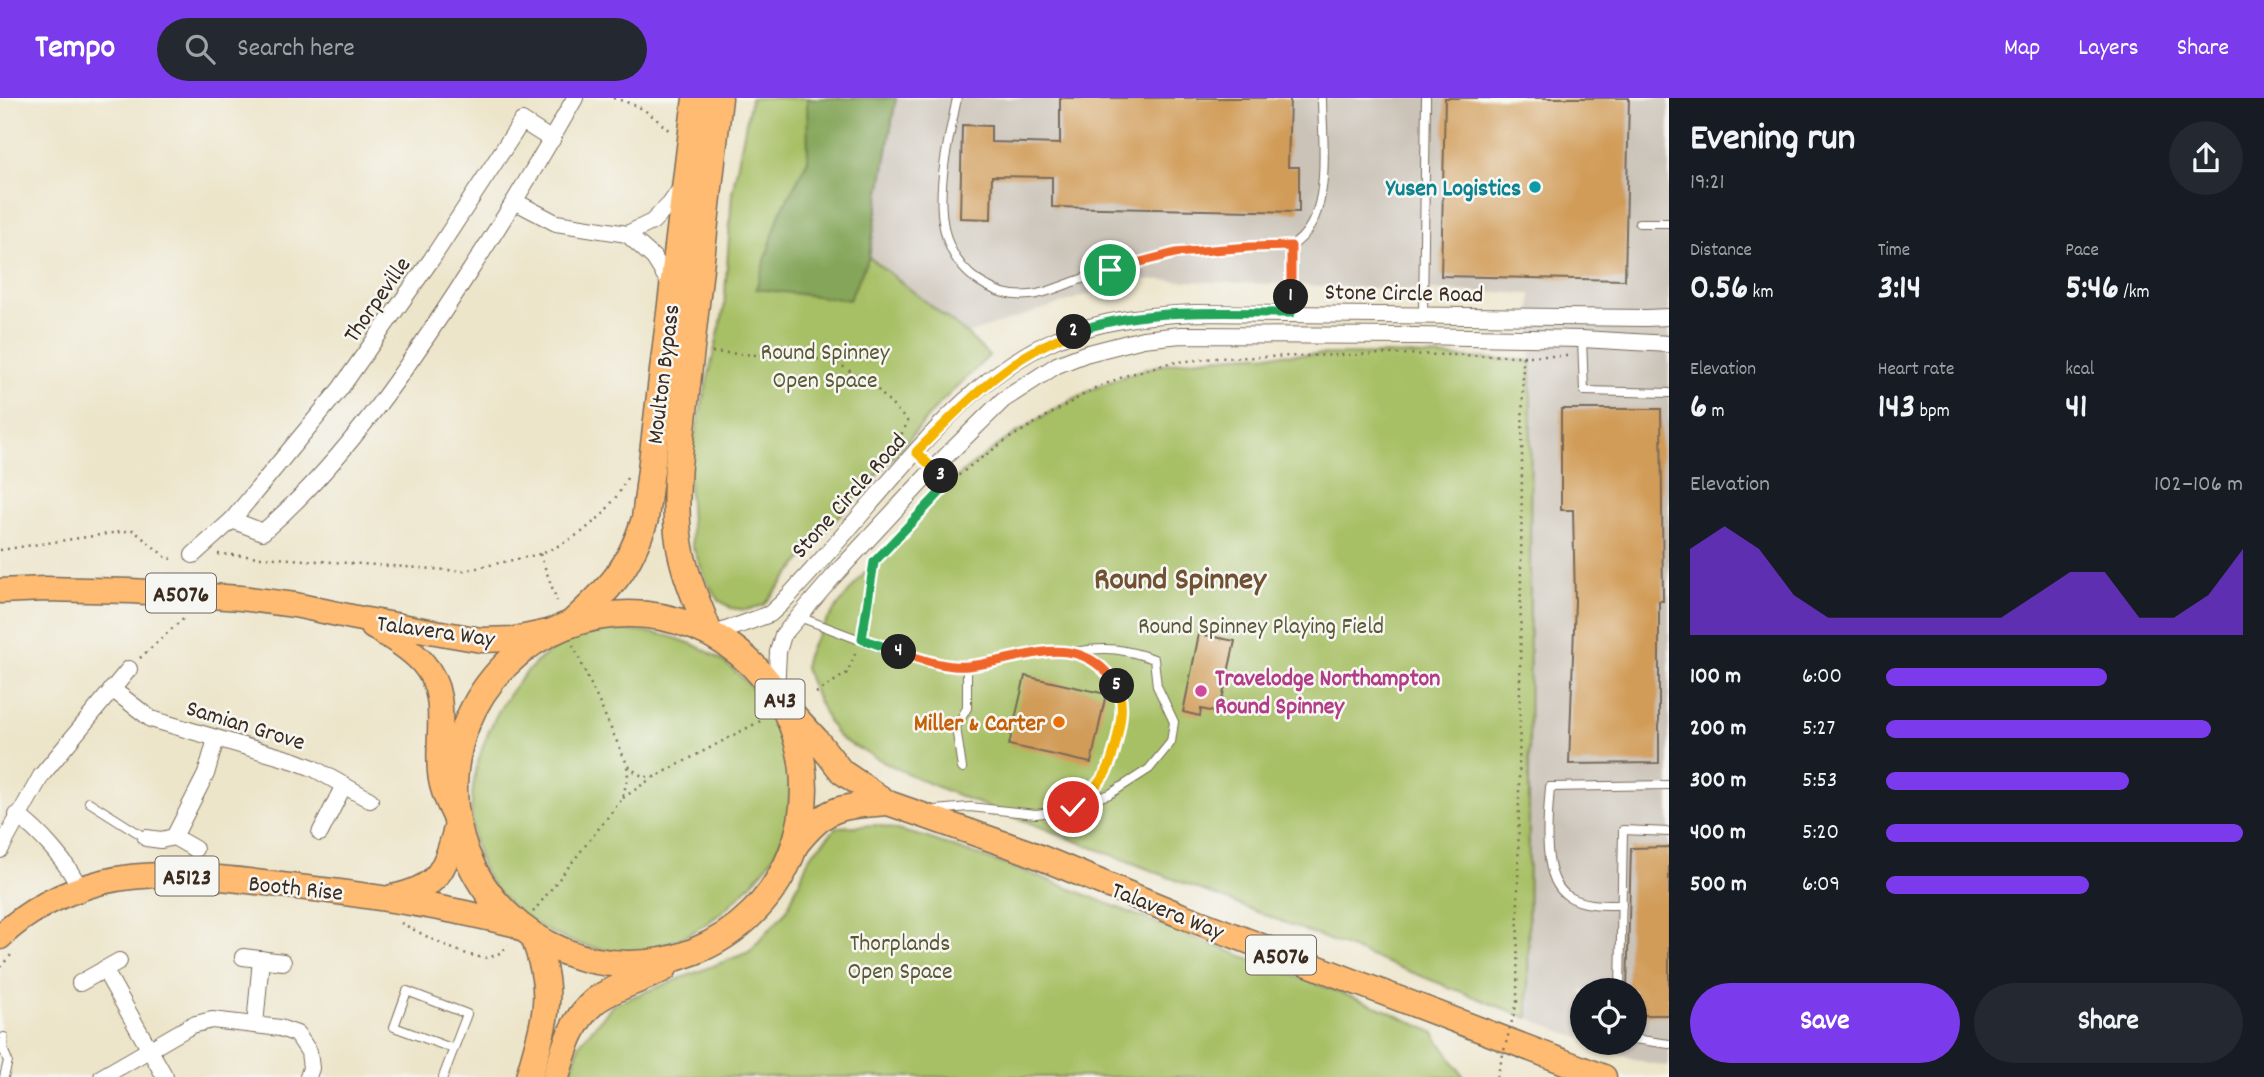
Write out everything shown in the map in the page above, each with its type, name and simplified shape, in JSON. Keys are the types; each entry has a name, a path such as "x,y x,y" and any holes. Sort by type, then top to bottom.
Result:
{"highway":[{"name":"Moulton Bypass","path":"566,633 621,574 635,548 645,519 671,286 696,98"},
{"name":"Moulton Bypass","path":"710,634 692,590 679,543 675,506 719,98"},
{"name":"A43","path":"529,1077 545,1020 546,974 523,931 496,904 478,880 466,854 456,822 453,790 462,735 488,684 507,663 529,646 566,633 598,617 655,616 683,622 710,634 748,660 774,705 793,724 804,772 804,809 796,845 780,880 757,910 727,935 596,1001 578,1019 566,1044 556,1077"},
{"name":"A43","path":"523,931 563,952 595,962 628,965 650,963 693,953"}],"main road":[{"name":"Talavera Way","path":"0,591 45,589 202,595 295,605 481,640 566,633"},
{"name":"Talavera Way","path":"360,619 405,646 423,663 435,683 441,708 440,772 445,795 456,822"},
{"name":"Talavera Way","path":"774,705 816,739 842,772 899,807 1025,850 1193,920 1604,1077"},
{"name":"Talavera Way","path":"796,845 814,822 829,813 855,806 899,807"},
{"name":"Booth Rise","path":"388,898 415,892 427,886 439,874 447,859 456,822"},
{"name":"Booth Rise","path":"8,944 21,919 43,905 79,889 120,879 157,875 256,882 388,898 466,912 523,931"}],"street":[{"path":"232,520 263,532 288,511 345,448 426,339 516,202 575,98"},
{"name":"Thorpeville","path":"193,555 232,520 340,389 431,260 522,121 552,140"},
{"path":"516,202 556,223 586,230 627,234 652,222 670,204 685,182"},
{"path":"627,234 654,258 671,286"},
{"name":"Stone Circle Road","path":"710,634 770,614 916,452 992,378 1020,358 1056,339 1098,324 1143,316 1198,313 1669,317"},
{"name":"Stone Circle Road","path":"774,705 778,652 783,635 934,468 995,408 1031,380 1085,354 1143,339 1181,335 1582,339 1669,344"},
{"path":"0,850 41,776 129,669"},
{"name":"Samian Grove","path":"112,689 151,719 295,761 370,800"},
{"path":"174,837 206,774 216,739"},
{"path":"320,833 344,785"},
{"path":"17,815 31,825 69,871 79,889"},
{"path":"146,838 162,840 174,837 195,849"},
{"path":"243,957 283,962"},
{"path":"255,1025 261,959"},
{"path":"79,983 112,965 165,1077"},
{"path":"102,1077 199,1022 212,1020 289,1030 303,1039 311,1060 308,1077"}],"lane":[{"path":"957,98 941,192 943,225 954,255 973,278 994,291 1012,296 1033,295 1106,271 1175,253 1291,246 1297,243 1310,226 1322,195 1322,98"},
{"path":"1423,315 1426,98"},
{"path":"1639,223 1669,223"},
{"path":"1291,246 1291,313"},
{"path":"1582,339 1584,391 1669,393"},
{"path":"799,617 927,662 967,666 1041,652 1073,652 1098,647 1123,649 1154,659 1157,686 1174,722 1171,742 1149,769 1110,794 1073,807 1037,814 970,807 899,807"},
{"path":"1073,652 1103,666 1121,697 1122,711 1113,761 1091,792 1073,807"},
{"path":"962,768 956,727 967,708 967,666"},
{"path":"1622,905 1587,903 1567,896 1558,887 1546,839 1550,787 1669,785"},
{"path":"89,802 146,838"},
{"path":"1620,978 1623,830 1669,832"},
{"path":"443,1077 454,1049 467,1014 407,991 394,1027 454,1049"},
{"path":"4,1037 3,1048 8,1060 4,1077"},
{"path":"1647,1042 1669,1045"}],"path":[{"path":"613,98 652,113 677,137"},
{"path":"692,351 719,355 833,360 877,389 908,422 900,437 916,452"},
{"path":"816,693 847,673 862,639 874,562 948,484 1008,439 1096,388 1169,363 1215,358 1289,355 1523,356 1517,1002 1497,1077"},
{"path":"934,468 948,484"},
{"path":"0,550 133,530 167,559 211,554 464,571 540,554 582,531 603,514 619,493 630,471"},
{"path":"540,554 557,601"},
{"path":"129,669 184,616 201,617 202,595"},
{"path":"566,633 627,764 637,774 655,777"},
{"path":"399,922 456,949 480,957 499,954 523,931 622,799 774,705"},
{"path":"622,799 628,777 627,764"},
{"path":"0,967 8,944"}],"shaded area":[{"path":"896,98 1669,98 1669,1067 1623,1055 1647,1055 1647,978 1570,978 1570,1034 1528,1018 1531,294 1136,279 967,334 869,257"}],"green space":[{"name":"Round Spinney Open Space","path":"751,98 896,98 869,257 967,334 989,356 939,404 827,529 764,605 746,610 731,608 719,600 707,582 692,545 688,465 724,309 732,193"},
{"path":"807,98 896,98 869,257 849,300 756,289 780,213 808,160"},
{"name":"Round Spinney Playing Field","path":"1387,354 1531,361 1528,1018 914,777 838,736 819,703 805,667 808,653 833,612 917,514 1002,443 1070,401 1139,371 1198,359 1252,355"},
{"path":"613,630 673,637 703,649 740,676 768,711 778,732 790,786 788,814 781,842 763,871 733,902 695,931 681,938 651,948 619,951 590,947 562,938 536,924 507,902 489,880 476,850 472,816 474,782 483,747 497,714 516,684 540,659 567,641"},
{"name":"Thorplands Open Space","path":"877,825 925,837 1046,879 1381,1008 1433,1032 1464,1077 570,1077 579,1044 614,1004 749,952 787,910 810,856 837,827"}],"building":[{"path":"1060,98 1290,98 1288,167 1299,167 1299,212 1052,207 1052,177 992,176 991,219 960,218 962,125 991,126 991,142 1060,144"},
{"name":"Yusen Logistics","path":"1445,98 1629,98 1625,280 1441,276"},
{"path":"1561,409 1661,409 1663,601 1659,601 1659,763 1569,764 1575,601 1573,510 1561,510"},
{"path":"1199,634 1235,641 1219,713 1201,709 1200,716 1183,712"},
{"path":"1025,676 1106,694 1091,763 1009,745"},
{"path":"1669,847 1669,1015 1647,1015 1647,978 1627,978 1631,848"}],"place":[{"name":"Yusen Logistics","path":"1535,187"},
{"name":"Travelodge Northampton Round Spinney","path":"1201,691"},
{"name":"Miller & Carter","path":"1059,722"}],"district":[{"name":"Round Spinney","path":"1180,577"}],"route":[{"path":"1073,807 1091,792 1113,761 1122,711 1121,697 1117,685 1103,666 1073,652 1059,651 967,666 952,665 927,662 862,639 874,562 948,484 916,452 992,378 1020,358 1056,339 1098,324 1143,316 1291,313 1291,246 1175,253 1110,270"}]}
